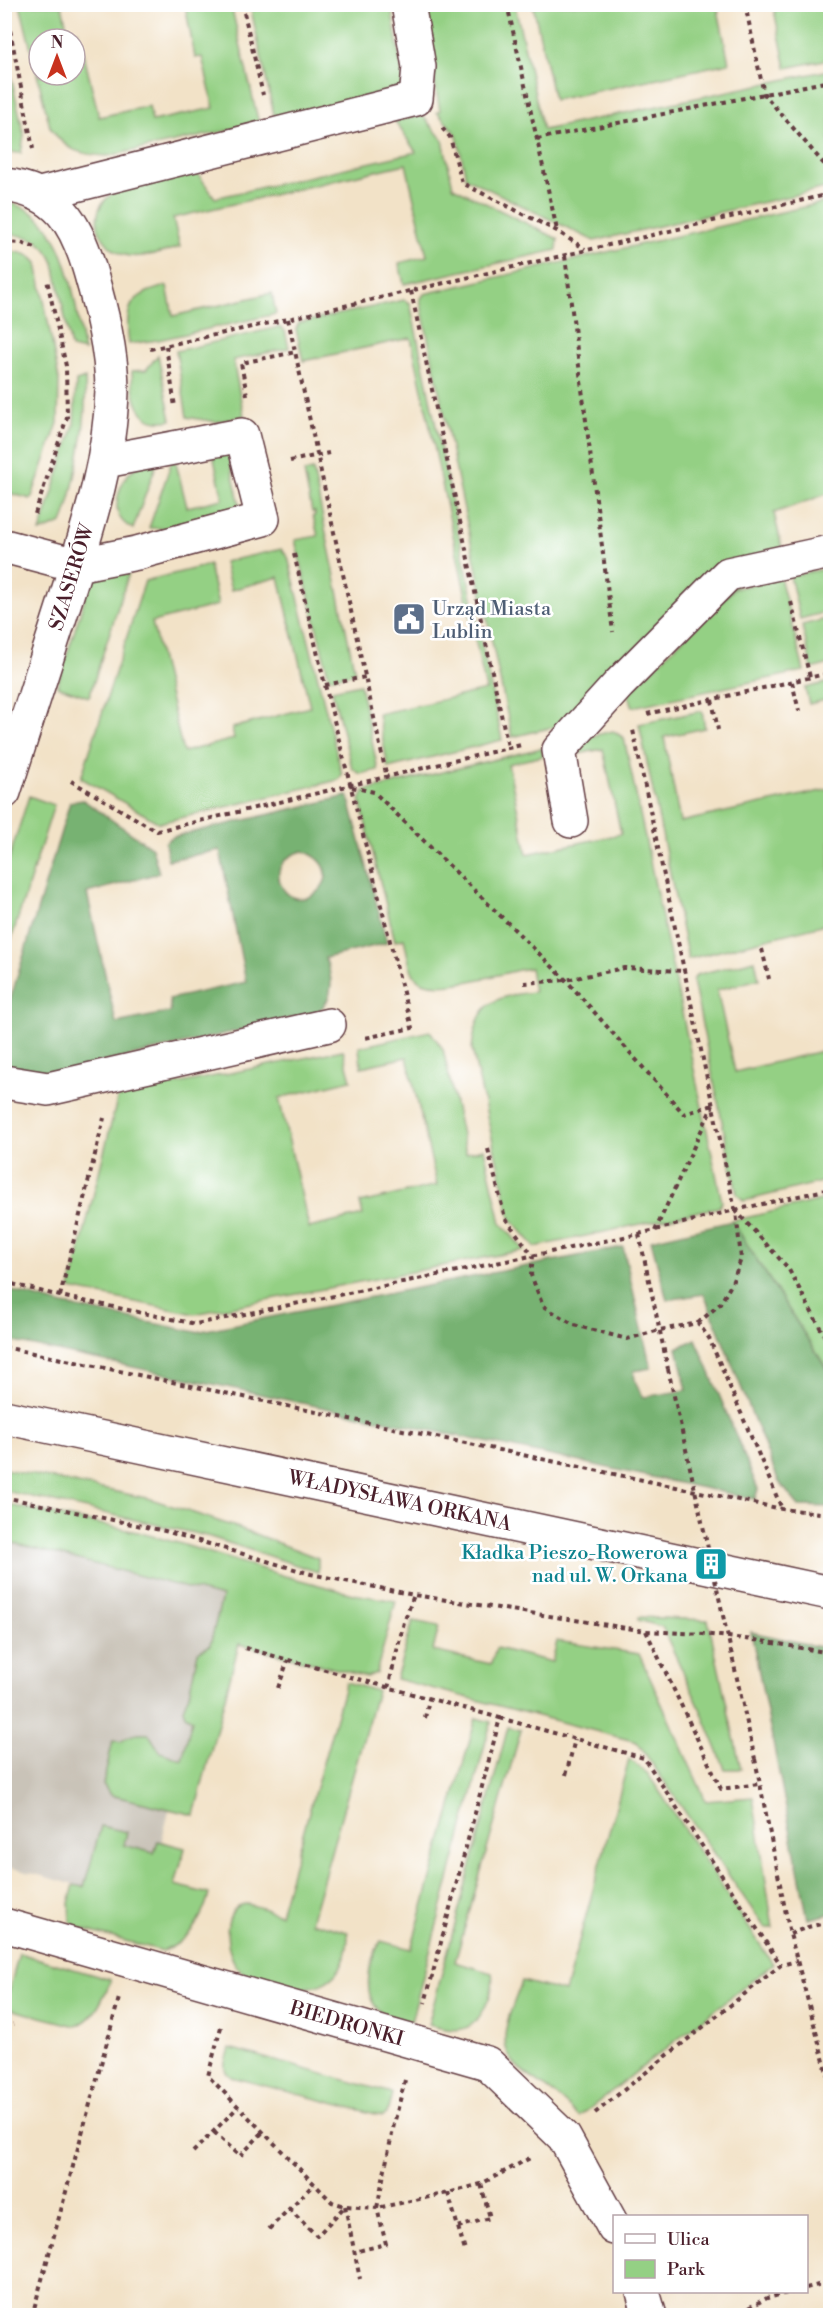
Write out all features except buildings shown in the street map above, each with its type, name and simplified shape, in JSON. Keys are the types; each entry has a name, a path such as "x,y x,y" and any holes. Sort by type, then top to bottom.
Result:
{"street":[{"path":"6,185 40,194 416,99 419,67 408,4"},
{"name":"SZASERÓW","path":"4,792 76,565 105,461 112,390 110,358 94,286 78,238 62,210 40,194"},
{"path":"9,548 76,565 137,553 263,519 242,435 105,461"},
{"path":"572,821 559,750 619,684 728,574 831,552"},
{"path":"4,1082 48,1089 341,1033"},
{"name":"WŁADYSŁAWA ORKANA","path":"4,1417 831,1593"},
{"name":"BIEDRONKI","path":"4,1924 487,2063 564,2137 613,2224"},
{"path":"643,2293 650,2316"}],"path":[{"path":"5,4 35,158"},
{"path":"242,4 272,134"},
{"path":"507,4 557,231"},
{"path":"745,4 764,94 831,171"},
{"path":"537,140 831,81"},
{"path":"416,99 450,137 462,183 557,231 585,249"},
{"path":"144,350 831,194"},
{"path":"4,242 22,243 37,248"},
{"path":"489,1149 505,1218 532,1256 531,1275 543,1306 574,1325 627,1339 698,1323 720,1304 732,1283 741,1259 735,1210 631,718 619,684 565,256"},
{"path":"9,548 30,528 67,417 66,366 45,269"},
{"path":"411,291 508,747"},
{"path":"288,319 387,778"},
{"path":"166,346 177,420 167,449"},
{"path":"242,435 250,416 241,363 296,352"},
{"path":"294,554 325,686 412,1028 341,1033"},
{"path":"782,562 810,677"},
{"path":"631,718 831,672"},
{"path":"325,686 365,677"},
{"path":"792,682 799,711"},
{"path":"712,700 718,730"},
{"path":"71,781 157,831 351,787 508,747 576,733"},
{"path":"351,787 374,792 566,980 684,1114 713,1105"},
{"path":"762,949 769,979"},
{"path":"524,983 566,980 624,968 683,971"},
{"path":"655,1231 713,1105"},
{"path":"60,1296 105,1115"},
{"path":"4,1282 60,1296 196,1323 655,1231 831,1188"},
{"path":"735,1210 788,1268 831,1346"},
{"path":"639,1234 755,1759 790,1934 831,2084"},
{"path":"698,1323 709,1338 782,1509"},
{"path":"4,1347 782,1509 831,1514"},
{"path":"4,1497 165,1531 311,1574 414,1595 646,1631 703,1634 762,1641 831,1653"},
{"path":"388,1688 404,1622 414,1595"},
{"path":"646,1631 721,1789 759,1784"},
{"path":"245,1648 644,1758 782,1965"},
{"path":"278,1688 288,1660"},
{"path":"425,1718 429,1699"},
{"path":"423,2010 500,1718"},
{"path":"566,1775 575,1739"},
{"path":"790,1934 831,1922"},
{"path":"32,2316 130,1960"},
{"path":"595,2114 782,1965 797,1961"},
{"path":"232,1989 208,2076 332,2202 345,2206 377,2208 448,2193 481,2184 530,2157"},
{"path":"4,2026 13,2024"},
{"path":"354,2252 386,2244 377,2208 394,2124 407,2075"},
{"path":"193,2152 238,2107"},
{"path":"213,2132 240,2156 263,2132"},
{"path":"269,2229 314,2184"},
{"path":"458,2227 490,2218 481,2184"},
{"path":"448,2193 465,2251"},
{"path":"289,2209 317,2236 345,2206"},
{"path":"345,2206 360,2279"},
{"path":"808,2288 831,2282"},
{"path":"733,2316 767,2298 788,2293"}],"shaded area":[{"path":"4,1541 222,1597 146,1904 5,1866"}],"green space":[{"path":"20,5 62,5 67,27 27,27 27,33"},
{"path":"185,5 231,5 259,124 108,156 74,150 50,127 40,87 87,87 87,68 99,117 149,106 152,121 214,108 202,57 195,58"},
{"path":"250,5 391,5 404,83 401,88 275,120"},
{"path":"421,5 515,5 543,130 830,70 830,187 594,241 466,178 457,135 437,112 440,111"},
{"path":"533,5 717,5 729,63 554,100"},
{"path":"773,5 830,5 830,59 786,68"},
{"path":"5,49 24,135 21,153 5,152"},
{"path":"422,115 443,140 453,187 558,239 557,250 404,284 399,263 427,256 406,164 173,218 180,247 155,254 129,256 122,254 109,245 100,233 97,218 100,207 118,189 193,167 215,198 416,152 395,121"},
{"path":"830,201 830,493 774,513 782,548 574,722 512,737 420,300 424,294"},
{"path":"5,202 27,209 43,222 56,240 71,284 84,351 71,348 54,263 50,255 45,248 28,237 5,234"},
{"path":"4,252 26,254 37,263 59,380 58,423 31,499 5,492"},
{"path":"167,286 173,316 272,293 276,314 158,340 129,344 127,321 132,305 144,293"},
{"path":"404,300 410,303 502,740 388,768 378,714 486,690 411,338 303,361 296,329 299,323"},
{"path":"279,327 285,331 289,348 233,360 244,416 216,422 187,417 176,351"},
{"path":"158,355 171,420 151,419 144,414 139,408 133,390 132,371 146,370"},
{"path":"85,378 80,452 68,506 62,523 40,532 74,425 76,381"},
{"path":"228,454 241,510 177,529 149,528 174,455 187,507 223,499 213,455"},
{"path":"158,460 133,529 125,524 117,510 120,490 126,477 135,468"},
{"path":"313,470 355,673 329,678 295,540 318,536 313,516 315,511 312,512 304,472"},
{"path":"281,549 288,557 342,775 338,780 159,823 81,778 145,581 209,565 218,605 152,622 183,752 234,739 232,728 310,707 279,577 231,590 224,562"},
{"path":"123,564 129,573 89,697 57,686 89,585 97,574"},
{"path":"823,569 830,574 830,611 800,619 790,576"},
{"path":"780,577 804,671 633,707 628,693 734,589"},
{"path":"830,618 830,664 812,669 802,625"},
{"path":"830,682 830,699 809,704 805,688"},
{"path":"360,684 378,770 360,774 352,768 332,690"},
{"path":"702,711 705,728 664,737 680,822 830,789 830,923 688,959 639,724"},
{"path":"613,731 624,738 722,1202 719,1207 535,1247 510,1218 472,1049 477,1022 488,1006 507,996 534,992 530,968 450,984 422,982 414,975 404,939 395,941 360,801 364,791 542,748 543,756 508,764 527,854 621,834 603,749 578,754 588,737"},
{"path":"29,796 54,805 5,959 5,871"},
{"path":"348,796 387,943 325,958 331,980 330,994 323,1007 317,1012 59,1073 5,1066 5,1017 70,802 83,800 152,848 159,873 87,893 116,1023 171,1012 169,999 246,982 220,850 168,860 165,843 172,837","holes":["303,851 319,860 325,870 325,881 319,890 300,899 289,895 281,885 279,878 283,862"]},
{"path":"755,960 759,979 717,990 735,1072 830,1049 830,1180 744,1201 737,1194 693,981 696,975"},
{"path":"430,1031 443,1049 466,1153 484,1149 501,1223 524,1250 195,1314 70,1289 118,1096 343,1050 351,1080 279,1098 309,1228 363,1215 360,1203 437,1185 407,1057 361,1067 359,1047"},
{"path":"830,1198 830,1374 732,1221"},
{"path":"732,1221 830,1374 830,1507 799,1506 779,1482 704,1294 667,1300 651,1240"},
{"path":"623,1247 651,1368 634,1371 638,1388 644,1397 687,1390 677,1348 696,1339 758,1489 755,1499 5,1340 5,1289 64,1305 196,1332"},
{"path":"5,1469 151,1499 239,1528 318,1558 318,1572 207,1536 5,1491"},
{"path":"5,1504 137,1532 285,1576 353,1594 396,1601 376,1673 367,1677 239,1644 194,1815 110,1795 103,1784 113,1740 121,1742 134,1735 149,1734 160,1752 182,1760 192,1719 185,1715 183,1709 189,1694 198,1652 210,1645 222,1597 5,1541"},
{"path":"638,1617 708,1620 741,1769 725,1769 662,1627 638,1620"},
{"path":"413,1621 439,1626 433,1651 491,1664 496,1648 552,1662 557,1641 639,1654 706,1801 753,1797 773,1928 765,1928 637,1742 396,1679"},
{"path":"751,1632 830,1649 830,1914 808,1919"},
{"path":"346,1682 377,1691 311,1922 348,1932 346,1950 342,1964 326,1982 301,1988 286,1987 241,1971 235,1964 228,1944 228,1922 231,1913 237,1907 245,1904 280,1914"},
{"path":"476,1718 491,1722 411,2022 384,2014 376,2007 369,1989 370,1968 381,1941 411,1949"},
{"path":"508,1727 521,1730 455,1962 492,1973 492,1989 481,2015 469,2026 455,2030 438,2028 428,2025"},
{"path":"629,1759 648,1774 773,1964 579,2117 556,2095 515,2064 506,2049 505,2032 522,1981 565,1992"},
{"path":"101,1826 127,1832 124,1845 154,1853 158,1841 185,1848 175,1885 209,1894 198,1921 180,1942 163,1951 77,1928 70,1921 69,1903 74,1885 84,1887"},
{"path":"19,1953 111,1980 94,2013 76,2026 5,2008 5,1990 9,1991"},
{"path":"229,2048 392,2093 387,2114 383,2116 231,2077 225,2067"}],"place":[{"name":"Urząd Miasta Lublin","path":"409,619"},
{"name":"Kładka Pieszo-Rowerowa nad ul. W. Orkana","path":"711,1564"}]}
